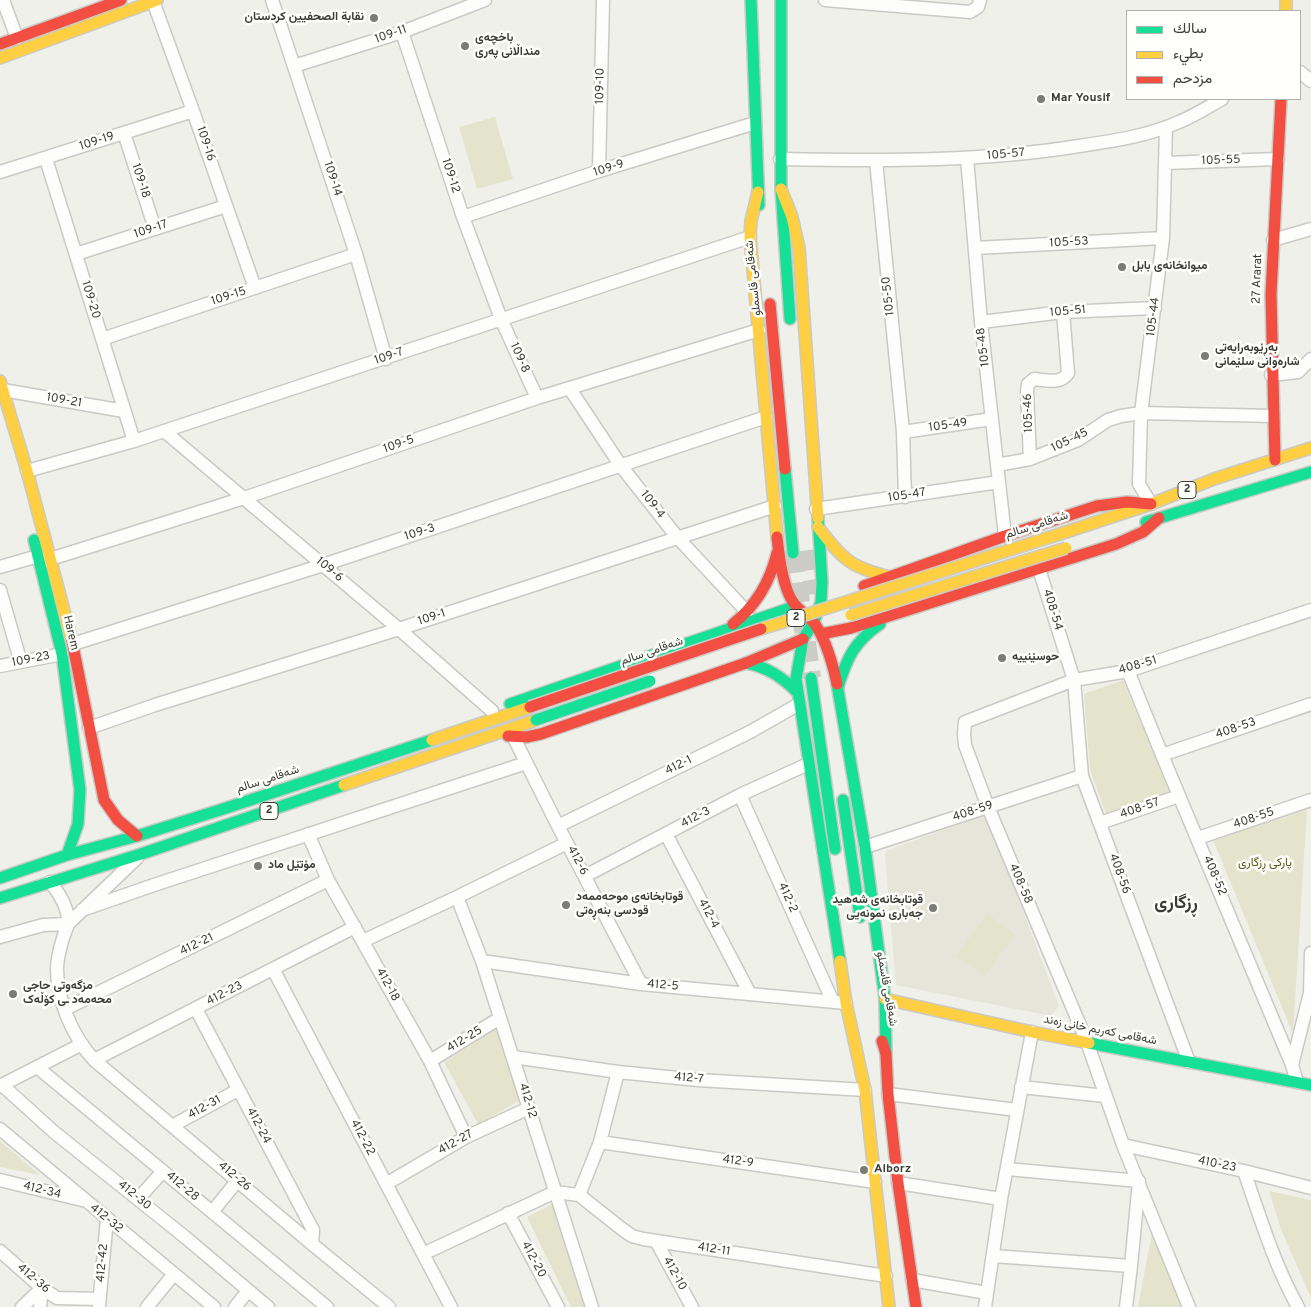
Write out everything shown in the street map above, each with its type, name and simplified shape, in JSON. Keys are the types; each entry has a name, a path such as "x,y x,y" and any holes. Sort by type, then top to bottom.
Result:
{"main road":[{"path":"0,44 121,0"},
{"name":"شەقامی قاسملو","path":"751,0 758,192 762,231"},
{"path":"780,0 780,160 791,327"},
{"path":"0,58 155,1"},
{"name":"27 Ararat","path":"1274,460 1271,294 1281,100"},
{"path":"781,189 792,217 799,248 809,524 822,582 821,602 814,622 803,639 796,679 839,1002 857,1055 865,1090 889,1307"},
{"path":"758,192 751,221 750,237 778,549 786,586 796,606 814,622 821,634 831,658 838,686 865,847 884,999 886,1054"},
{"name":"شەقامی قاسملو","path":"769,290 794,552"},
{"name":"Harem","path":"2,386 27,471 61,650 81,807 77,832 67,855"},
{"path":"0,420 5,438"},
{"name":"شەقامی سالم","path":"0,878 67,855 137,836 441,738 803,615 1151,504 1214,480 1311,448"},
{"name":"2","path":"770,641 838,618 1311,472"},
{"path":"821,602 1004,536 1097,506 1127,502 1151,504"},
{"path":"821,634 851,628 1116,544 1143,532 1159,518"},
{"path":"809,524 852,565 891,577"},
{"name":"Harem","path":"30,529 43,559 75,649 104,800 112,815 123,827 137,836"},
{"path":"723,630 748,612 759,598 768,583 778,549"},
{"path":"786,586 793,591 805,592 816,588 822,582"},
{"path":"840,594 834,605 838,618 843,626 851,628"},
{"path":"441,738 492,711 525,698 796,606"},
{"path":"838,686 847,658 856,643 869,631 898,612"},
{"path":"765,617 775,621 782,629 783,641 777,651"},
{"path":"496,734 514,738 541,734 746,663 803,639"},
{"path":"61,650 75,649"},
{"path":"797,665 801,660 815,653 831,658"},
{"path":"746,663 756,664 775,672 798,698"},
{"path":"826,675 835,743"},
{"path":"811,678 837,863"},
{"name":"2","path":"0,898 141,854 658,679"},
{"path":"842,792 862,928"},
{"path":"850,950 857,1012 857,1055"},
{"name":"شەقامی کەریم خانی زەند","path":"884,999 1032,1032 1311,1086"},
{"name":"شەقامی قاسملو","path":"873,1005 886,1054 888,1094 898,1183 916,1307"}],"street":[{"path":"3,0 17,38"},
{"name":"109-14","path":"272,0 356,254 386,359"},
{"name":"109-11","path":"294,66 402,32 485,0"},
{"name":"109-10","path":"599,171 603,0"},
{"path":"825,0 944,5 970,12 978,7 980,0"},
{"name":"109-16","path":"155,1 255,288"},
{"name":"109-12","path":"402,32 463,217 501,319"},
{"path":"1301,73 1311,81"},
{"name":"105-57","path":"780,160 876,161 967,158 1050,151 1119,140 1166,127 1178,123 1220,100"},
{"name":"109-19","path":"0,172 46,159 193,110"},
{"name":"109-9","path":"463,217 599,171 755,123"},
{"name":"105-44","path":"1151,504 1139,484 1141,414 1163,238 1166,127"},
{"name":"109-18","path":"124,133 155,229"},
{"name":"105-48","path":"967,158 981,322 1004,536"},
{"name":"109-20","path":"46,159 134,442"},
{"name":"105-55","path":"1165,163 1278,160"},
{"name":"105-50","path":"876,161 903,432 905,497"},
{"name":"109-17","path":"76,254 226,206"},
{"path":"1273,240 1311,229"},
{"name":"109-7","path":"27,471 134,442 750,237"},
{"name":"105-53","path":"975,248 1163,238"},
{"name":"109-15","path":"102,339 356,254"},
{"name":"105-51","path":"981,322 1063,312 1155,308"},
{"name":"105-46","path":"1030,459 1028,384 1034,379 1060,381 1068,373 1063,312"},
{"name":"109-8","path":"501,319 537,398"},
{"name":"109-5","path":"0,567 43,559 244,498 537,398 759,330"},
{"path":"1271,374 1298,372 1311,359"},
{"name":"109-21","path":"2,386 124,411"},
{"name":"109-4","path":"570,389 621,466 677,537 748,612"},
{"name":"105-45","path":"997,465 1030,459 1078,440 1108,420 1121,416 1141,414 1273,416"},
{"name":"109-3","path":"75,649 766,417"},
{"name":"105-49","path":"903,432 992,420"},
{"name":"109-6","path":"164,431 492,711"},
{"name":"105-47","path":"809,524 905,497 999,482"},
{"name":"109-1","path":"89,728 155,705 399,630 775,506"},
{"name":"408-54","path":"1039,569 1074,680"},
{"path":"0,590 19,656"},
{"name":"408-51","path":"965,722 1074,680 1128,670 1311,610"},
{"name":"109-23","path":"0,660 61,650"},
{"name":"109-23","path":"0,666 61,650"},
{"name":"408-52","path":"1128,670 1292,1065 1297,1082"},
{"name":"408-56","path":"1074,680 1082,776 1189,1062"},
{"name":"412-1","path":"558,826 750,732 798,698"},
{"name":"408-53","path":"1162,755 1311,704"},
{"name":"408-58","path":"965,722 965,744 988,807 1087,1042 1123,1145 1188,1307"},
{"name":"412-6","path":"514,738 641,984"},
{"path":"82,910 526,763"},
{"name":"412-3","path":"585,876 740,795 808,764"},
{"name":"408-59","path":"865,847 1082,776"},
{"name":"412-2","path":"740,795 839,1002"},
{"name":"408-57","path":"1100,823 1179,796"},
{"name":"408-55","path":"1198,838 1311,800"},
{"name":"412-18","path":"308,834 328,880 430,1061 466,1137"},
{"name":"412-4","path":"666,834 750,994"},
{"path":"362,941 567,843"},
{"path":"0,937 43,925 68,924 141,854"},
{"name":"412-21","path":"65,1009 328,880"},
{"path":"50,882 61,897 68,924"},
{"name":"412-12","path":"457,897 482,961 592,1307"},
{"name":"412-26","path":"68,924 58,956 57,969 61,996 65,1009 82,1044 94,1060 389,1307"},
{"name":"412-23","path":"94,1060 196,1010 355,927"},
{"path":"1292,1065 1310,993 1311,953"},
{"name":"412-5","path":"482,961 641,984 839,1002"},
{"name":"412-22","path":"274,970 451,1307"},
{"name":"412-24","path":"196,1010 313,1230 312,1244"},
{"name":"412-25","path":"430,1061 500,1018"},
{"path":"985,1307 1001,1199 1032,1032"},
{"path":"1,1085 82,1044"},
{"name":"412-7","path":"513,1057 618,1072 698,1080 865,1090"},
{"name":"412-28","path":"37,1067 327,1307"},
{"path":"579,1196 600,1142 618,1072"},
{"name":"412-30","path":"1,1085 54,1132 185,1237 268,1307"},
{"path":"1021,1087 1105,1096"},
{"name":"412-31","path":"172,1126 238,1090"},
{"path":"888,1094 1017,1110"},
{"name":"412-27","path":"386,1184 466,1137 529,1108"},
{"name":"412-32","path":"0,1129 84,1201 174,1274 208,1305"},
{"name":"412-9","path":"600,1142 875,1182"},
{"name":"410-23","path":"1123,1145 1244,1171 1311,1188"},
{"path":"1007,1169 1139,1181 1132,1266 1126,1307"},
{"path":"138,1199 163,1171"},
{"path":"1244,1171 1270,1246 1286,1285 1298,1307"},
{"path":"212,1212 238,1180"},
{"path":"898,1183 1001,1199"},
{"name":"412-34","path":"2,1184 84,1201"},
{"path":"423,1254 555,1192"},
{"name":"412-11","path":"555,1192 579,1196 632,1236 656,1242 886,1276"},
{"name":"412-20","path":"508,1213 558,1307"},
{"name":"412-42","path":"99,1303 107,1219"},
{"name":"412-10","path":"656,1242 692,1307"},
{"name":"412-36","path":"0,1251 42,1288 57,1298 99,1303"},
{"path":"993,1256 1132,1266"},
{"path":"147,1307 174,1274"},
{"path":"912,1280 987,1293"},
{"path":"22,1307 42,1288"},
{"path":"40,1307 42,1288"},
{"path":"235,1307 248,1291"}],"shaded area":[{"path":"984,815 987,816 1059,1006 1051,1016 896,985 886,851"}],"green space":[{"path":"495,117 513,179 477,189 459,127"},
{"path":"1123,680 1170,792 1106,814 1090,770 1084,694"},
{"name":"پارکی ڕزگاری","path":"1307,810 1293,1034 1213,840"},
{"path":"987,914 1015,934 985,976 956,956"},
{"path":"496,1029 521,1100 478,1124 444,1062"},
{"path":"0,1141 40,1175 0,1167"},
{"path":"1269,1191 1311,1200 1311,1298 1280,1227"},
{"path":"553,1204 585,1307 571,1307 527,1217"},
{"path":"1153,1227 1182,1307 1138,1307"}],"tunnel":[{"path":"809,550 815,594"},
{"path":"793,553 811,678"}],"traffic: fast":[{"path":"751,0 759,205"},
{"path":"781,0 781,189 790,319"},
{"path":"785,469 793,553"},
{"path":"1146,522 1311,472"},
{"path":"818,518 822,582 821,602 814,622 803,639 796,679 840,961"},
{"path":"34,540 62,654 80,790 78,824 67,855"},
{"path":"510,704 796,606"},
{"path":"838,687 848,659 853,651 864,637 880,624"},
{"path":"746,663 774,673 797,692"},
{"path":"811,678 835,849"},
{"path":"536,720 650,681"},
{"path":"837,684 865,847 885,999 886,1054"},
{"path":"0,878 67,855 137,836 220,810 432,740"},
{"path":"0,898 141,854 344,785"},
{"path":"843,800 860,917"},
{"path":"1089,1043 1311,1085"}],"traffic: slow":[{"path":"0,58 157,0"},
{"path":"1286,0 1286,10"},
{"path":"781,189 792,217 799,248 818,518"},
{"path":"758,192 751,221 750,237 777,537"},
{"path":"0,381 27,471 72,641"},
{"path":"1063,533 1151,504 1214,479 1311,448"},
{"path":"818,527 841,555 849,561 866,570 891,577"},
{"path":"761,629 1063,533"},
{"path":"851,615 1066,548"},
{"path":"432,740 530,707"},
{"path":"344,785 536,720"},
{"path":"840,961 846,1003 865,1090 889,1307"},
{"path":"885,999 1089,1043"}],"traffic: jam":[{"path":"0,44 121,0"},
{"path":"1275,460 1271,294 1281,100"},
{"path":"770,304 785,469"},
{"path":"864,586 1005,536 1097,506 1127,502 1151,504"},
{"path":"821,634 851,628 1116,544 1143,532 1159,518"},
{"path":"777,537 782,574 788,593 797,607 814,622 822,635 830,656 837,684"},
{"path":"733,624 756,601 771,574 777,553"},
{"path":"530,707 761,629"},
{"path":"508,736 527,737 541,734 746,663 803,639"},
{"path":"72,641 104,800 118,820 137,836"},
{"path":"882,1041 886,1054 888,1094 898,1183 916,1307"}],"place":[{"name":"نقابة الصحفیین کردستان","path":"374,18"},
{"name":"باخچەی منداڵانی پەری","path":"465,46"},
{"name":"Mar Yousif","path":"1041,99"},
{"name":"میوانخانەی بابل","path":"1122,267"},
{"name":"بەڕێوبەرایەتی شارەوانی سلێمانی","path":"1205,356"},
{"name":"حوسێنییە","path":"1002,658"},
{"name":"مۆتێل ماد","path":"258,866"},
{"name":"قوتابخانەی موحەممەد قودسی بنەڕەتی","path":"566,905"},
{"name":"قوتابخانەی شەهید جەباری نمونەیی","path":"933,908"},
{"name":"مزگەوتی حاجی محەمەد ـی کۆڵەک","path":"13,994"},
{"name":"Alborz","path":"864,1170"}],"district":[{"name":"ڕزگاری","path":"1176,904"}]}
